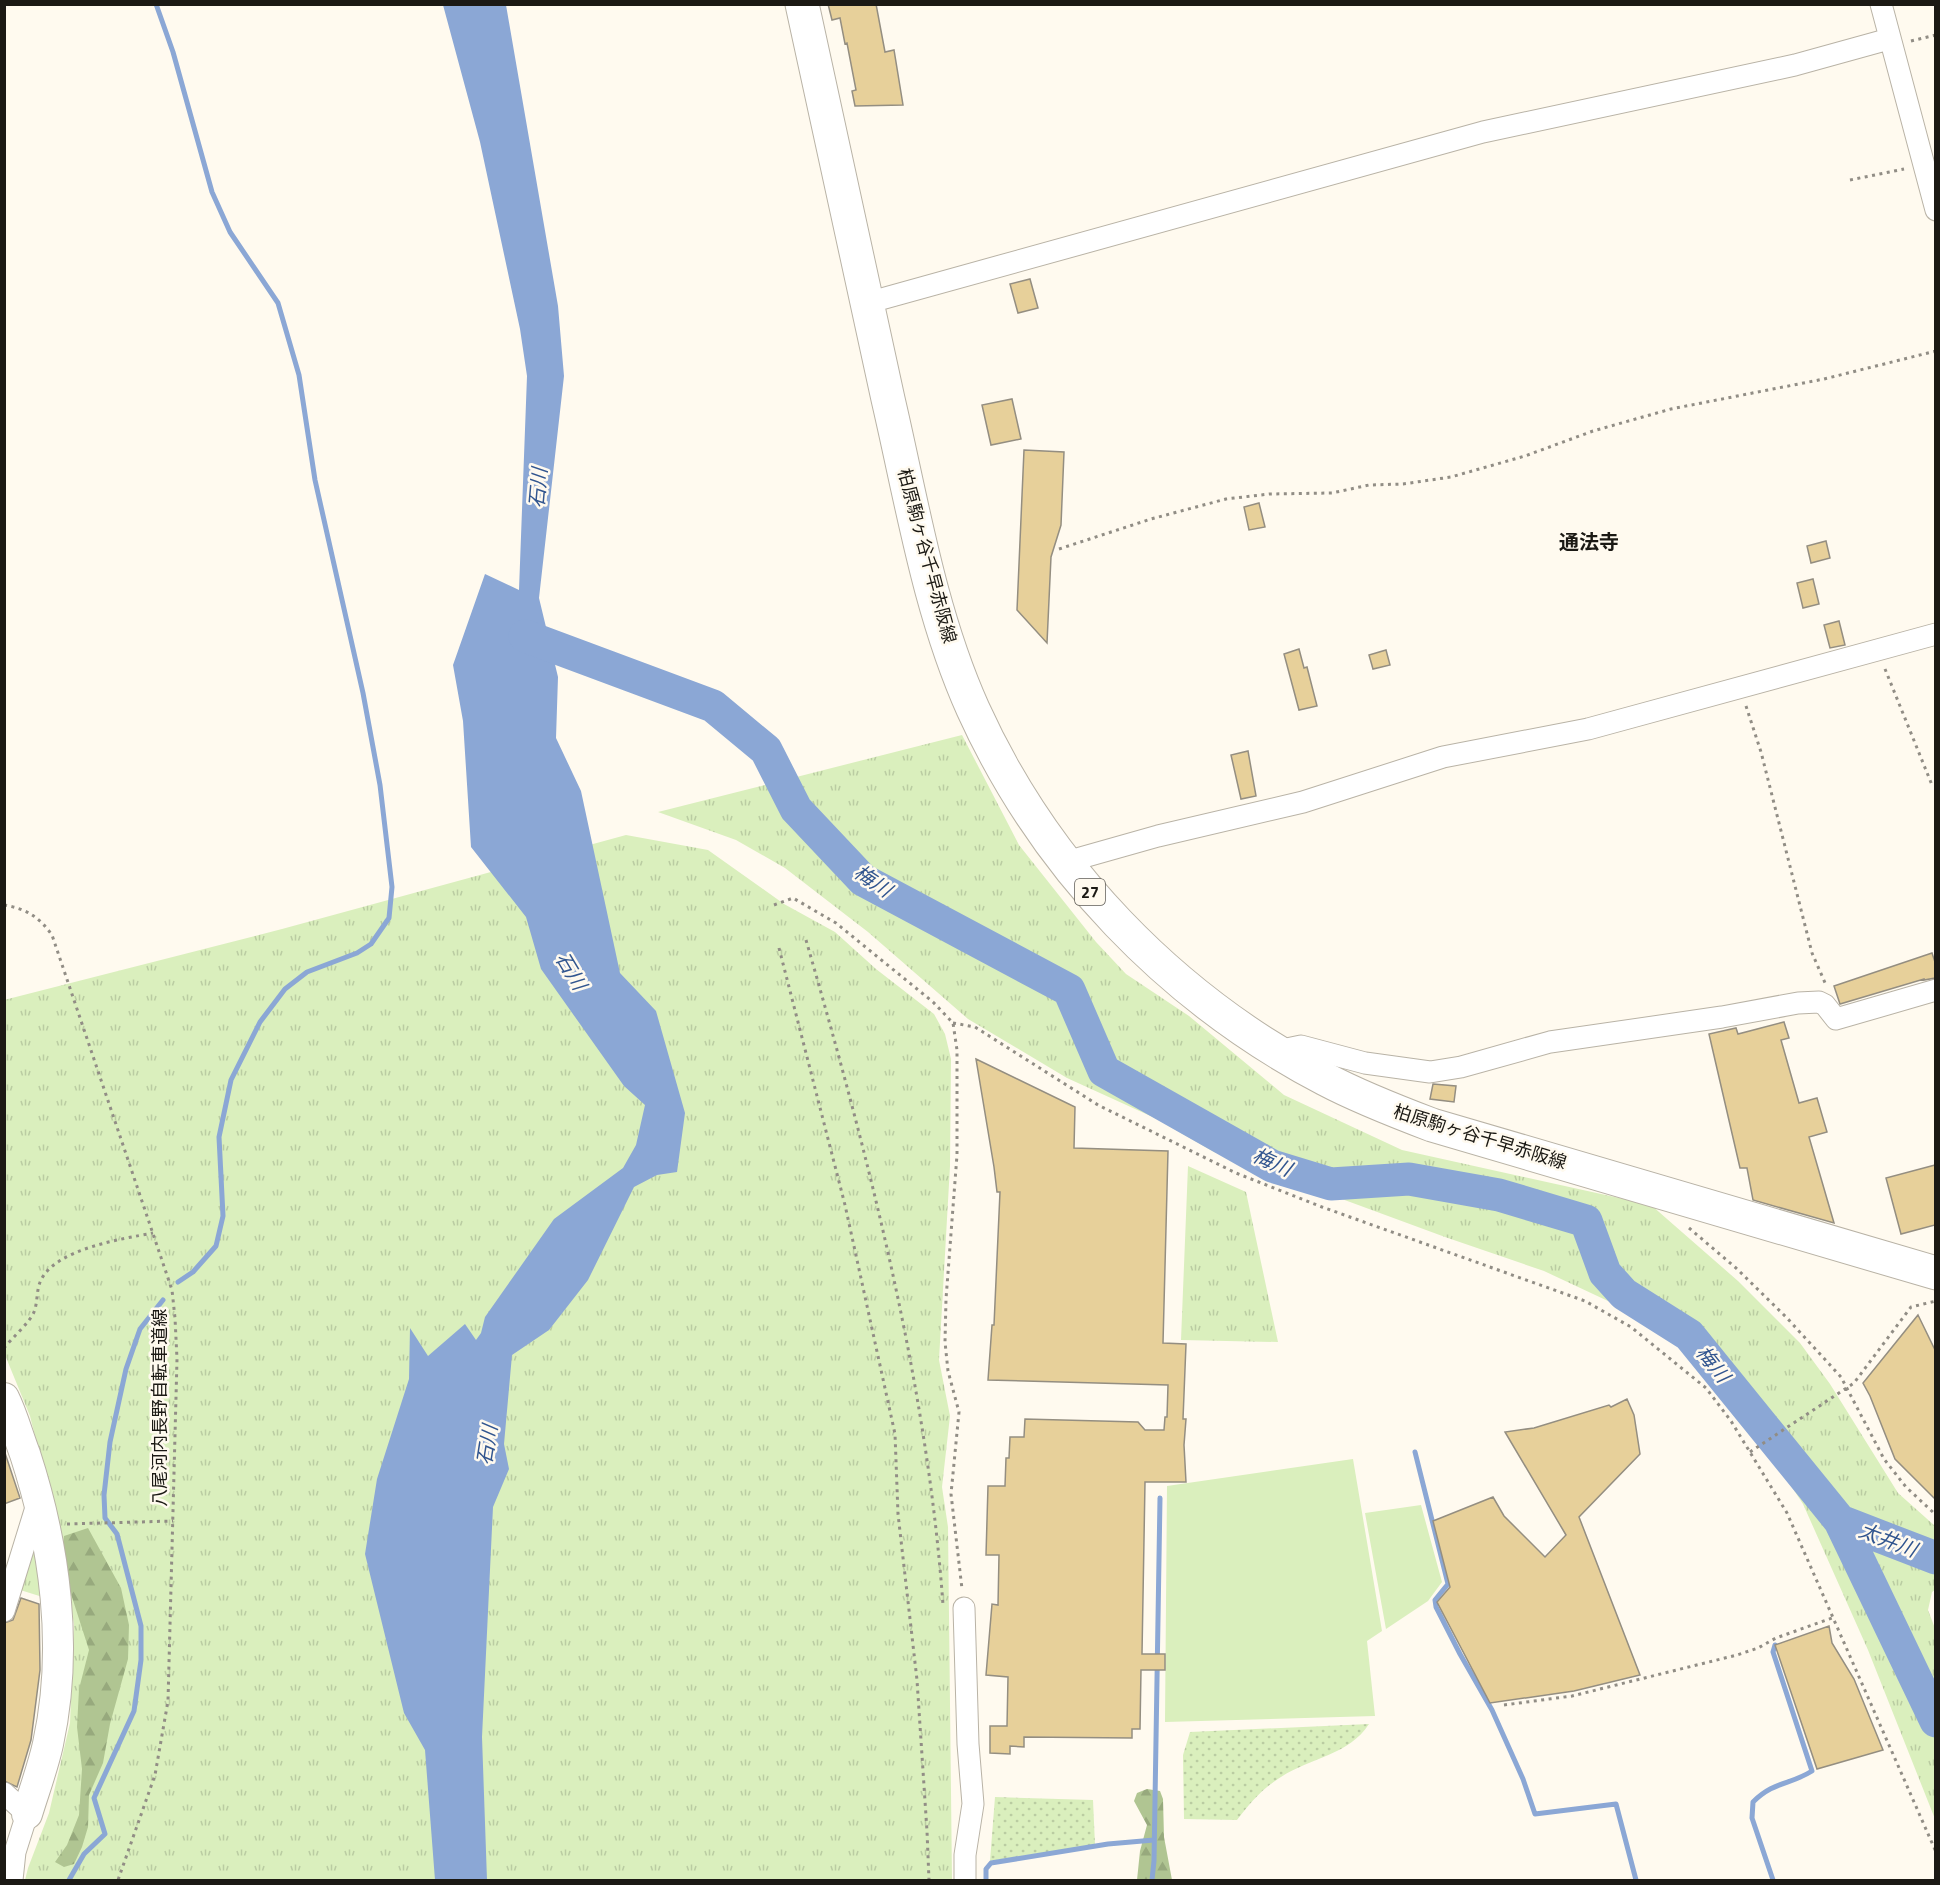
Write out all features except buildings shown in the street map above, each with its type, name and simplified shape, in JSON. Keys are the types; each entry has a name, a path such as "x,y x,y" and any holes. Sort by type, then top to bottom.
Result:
{"main road":[{"name":"柏原駒ヶ谷千早赤阪線","path":"802,4 867,303 939,615 973,708 1006,772 1066,862 1114,920 1173,977 1215,1010 1278,1051 1352,1092 1431,1125 1935,1273"}],"street":[{"path":"1881,4 1935,210"},
{"path":"867,303 1483,132 1891,43"},
{"path":"1066,862 1158,836 1303,802 1443,757 1588,729 1935,634"},
{"path":"1278,1051 1301,1046 1365,1063 1430,1072 1461,1067 1550,1042 1713,1019 1798,1003 1819,1002 1836,1019 1935,990"},
{"path":"4,1398 26,1459 41,1513 55,1583 58,1658 48,1744 15,1852 12,1881"},
{"path":"4,1611 41,1513"},
{"path":"954,1607 974,1804 965,1855 965,1881"},
{"path":"4,1794 27,1814"}],"path":[{"path":"1891,43 1935,35"},
{"path":"1850,180 1923,165"},
{"path":"1059,549 1161,516 1226,499 1269,494 1332,493 1369,485 1402,484 1451,477 1525,456 1593,431 1671,409 1824,379 1935,351"},
{"path":"1878,650 1892,690 1932,785"},
{"path":"1740,688 1761,752 1812,953 1822,973 1831,1004 1828,1009"},
{"path":"774,905 793,898 836,923 933,1002 953,1023 957,1050 957,1155 945,1342 948,1371 959,1412 951,1494 954,1607"},
{"name":"八尾河内長野自転車道線","path":"4,905 31,912 52,934 172,1290 177,1359 168,1689 155,1775 118,1881"},
{"path":"806,940 837,1047 880,1221 916,1390 939,1547 954,1607"},
{"path":"778,948 845,1205 895,1434 898,1514 917,1680 929,1881"},
{"path":"953,1023 975,1027 1098,1105 1236,1173 1322,1207 1585,1301 1631,1327 1706,1388 1731,1421 1787,1513 1935,1852"},
{"path":"1682,1224 1736,1268 1787,1318 1840,1377 1884,1459 1906,1487 1935,1515"},
{"path":"4,1348 34,1313 40,1281 53,1264 114,1241 153,1233"},
{"path":"1750,1452 1854,1383 1911,1307 1935,1301"},
{"path":"41,1513 173,1521"},
{"path":"1504,1705 1581,1693 1737,1655 1832,1618"}],"green space":[{"path":"962,735 1019,845 1096,942 1126,974 1189,1016 1284,1095 1402,1150 1651,1205 1738,1281 1800,1343 1830,1384 1898,1493 1935,1526 1935,1590 1932,1592 1928,1610 1936,1631 1935,1819 1868,1650 1803,1504 1745,1416 1703,1365 1657,1324 1544,1271 1214,1152 1157,1119 1067,1078 968,1019 868,932 785,868 736,840 658,812"},
{"path":"626,835 708,850 784,904 835,932 876,969 934,1014 945,1034 951,1059 950,1166 939,1360 950,1416 942,1487 948,1527 952,1880 25,1880 49,1813 70,1723 74,1624 53,1509 30,1416 5,1355 4,1000 282,929"},
{"path":"1188,1166 1246,1192 1278,1342 1181,1340"},
{"path":"1353,1459 1382,1631 1367,1641 1375,1716 1165,1722 1167,1486"},
{"path":"1421,1505 1442,1582 1428,1601 1386,1629 1365,1513"},
{"path":"88,1528 121,1588 129,1625 128,1659 110,1724 103,1763 89,1795 88,1827 82,1847 74,1864 64,1867 55,1862 67,1845 79,1815 82,1769 77,1727 79,1689 89,1650 61,1563 64,1536"},
{"path":"38,1547 49,1599 17,1589 29,1548"},
{"path":"1369,1724 1351,1743 1274,1781 1257,1796 1237,1820 1184,1819 1183,1755 1190,1732"},
{"path":"1147,1789 1160,1791 1163,1799 1164,1837 1172,1880 1137,1880 1140,1851 1147,1825 1134,1801 1137,1793"},
{"path":"995,1797 1093,1800 1095,1845 990,1861"}],"water":[{"name":"石川","path":"443,5 506,5 558,306 564,376 539,598 558,677 556,738 581,791 620,973 656,1011 685,1113 677,1172 657,1175 634,1187 588,1280 549,1330 512,1355 504,1444 509,1469 493,1507 482,1737 487,1880 435,1880 425,1750 404,1713 365,1554 377,1479 409,1379 410,1328 428,1356 465,1324 476,1340 481,1333 485,1317 554,1219 623,1168 636,1145 645,1105 624,1086 541,969 526,917 471,847 463,721 453,665 485,574 519,590 527,376 520,329 480,142"}],"waterway":[{"path":"156,4 173,52 212,192 230,232 278,303 299,375 315,480 363,693 380,785 392,887 389,918 371,944 357,953 307,972 285,989 260,1022 231,1080 219,1137 223,1216 216,1246 193,1272 178,1282"},
{"name":"梅川","path":"525,636 713,706 766,750 796,809 863,880 1069,990 1104,1071 1272,1166 1331,1184 1409,1179 1499,1195 1586,1221 1605,1273 1624,1294 1689,1335 1840,1521 1936,1721"},
{"path":"69,1880 84,1854 105,1834 94,1798 134,1711 141,1660 141,1626 117,1534 105,1518 104,1495 110,1442 126,1369 140,1329 163,1300"},
{"path":"1415,1452 1448,1584 1435,1600 1436,1607 1492,1710 1523,1779 1535,1814 1616,1804 1636,1880"},
{"path":"1152,1880 1160,1498"},
{"name":"太井川","path":"1840,1521 1936,1558"},
{"path":"1773,1880 1752,1818 1753,1802 1768,1790 1812,1771 1773,1652 1775,1645"},
{"path":"986,1880 986,1869 991,1863 1108,1844 1154,1840"}],"district":[{"name":"通法寺","path":"1589,542"}]}
